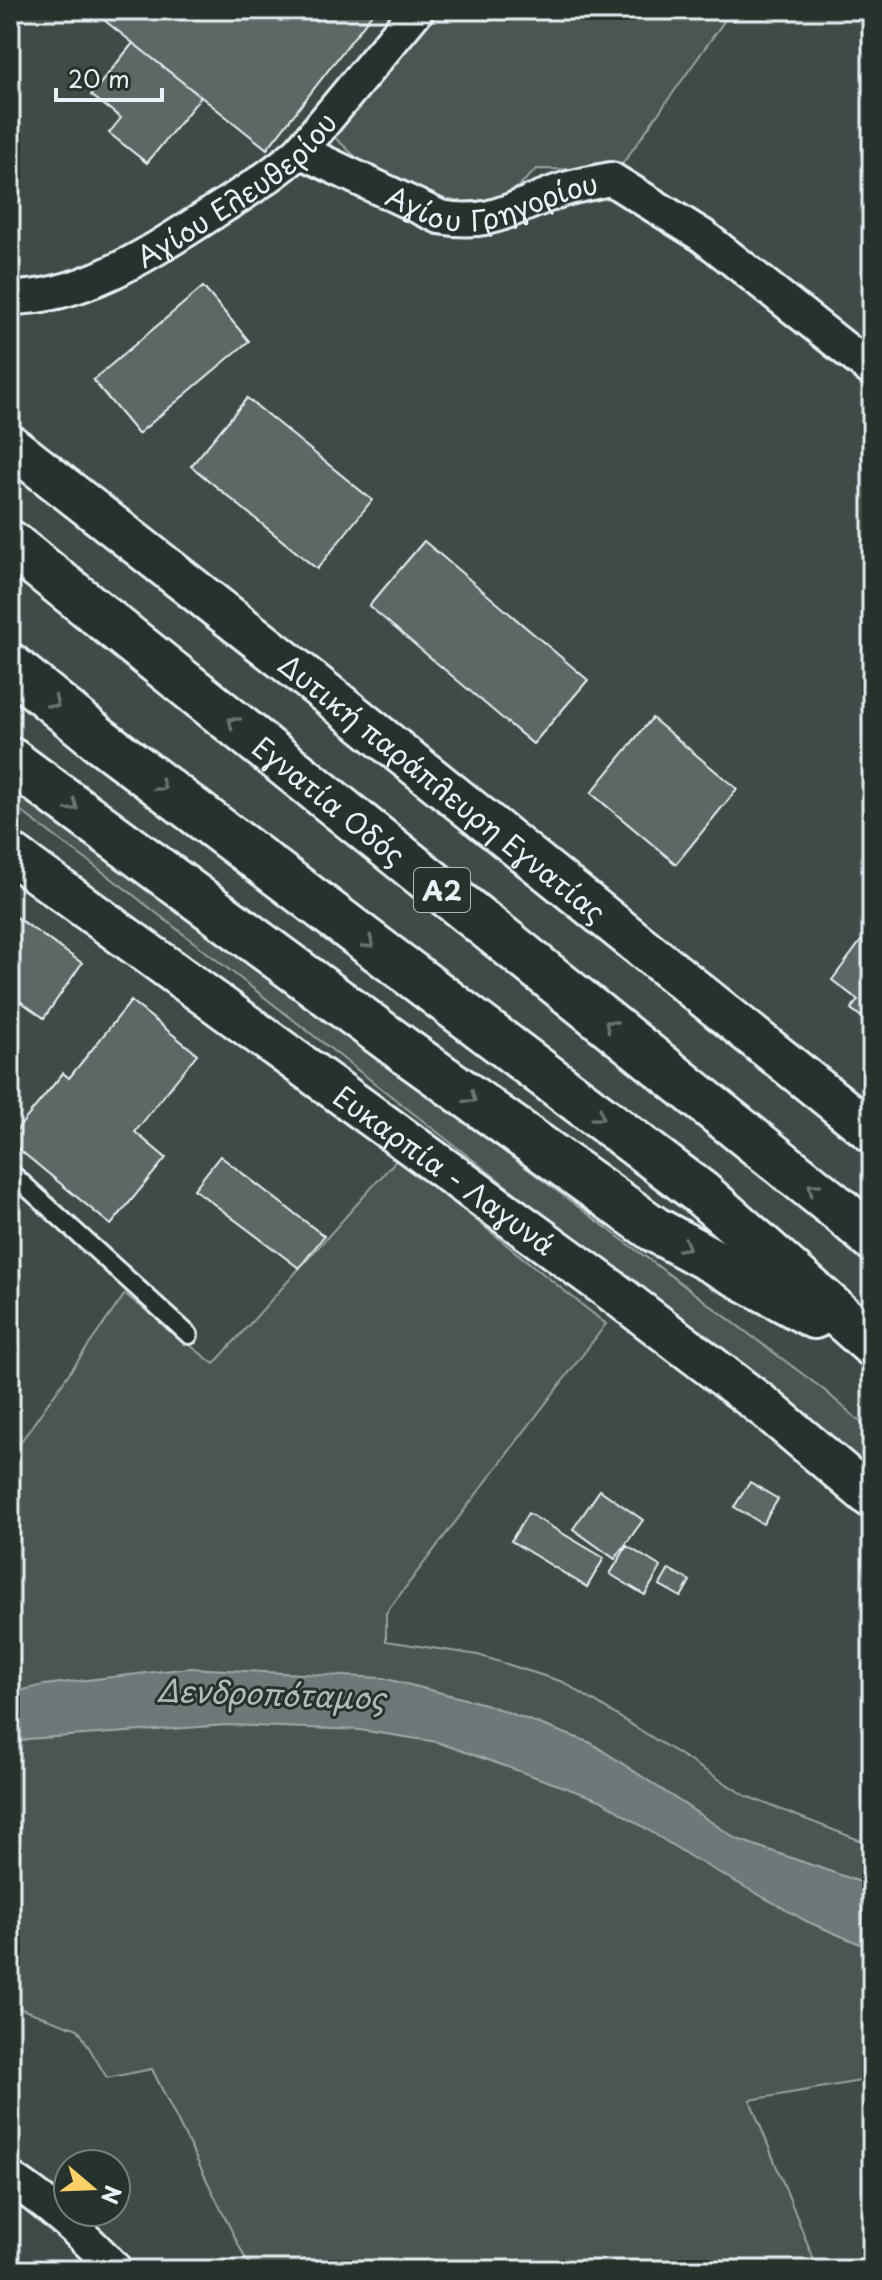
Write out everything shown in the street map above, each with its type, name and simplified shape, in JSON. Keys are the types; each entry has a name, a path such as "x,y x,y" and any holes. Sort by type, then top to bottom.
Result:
{"highway":[{"name":"Εγνατία Οδός","path":"10,543 872,1238"},
{"path":"10,666 99,739 701,1193 872,1346"},
{"path":"10,760 408,1053 654,1229 872,1346"}],"street":[{"name":"Αγίου Ελευθερίου","path":"10,298 54,293 88,281 137,258 259,183 300,151 417,10"},
{"name":"Αγίου Γρηγορίου","path":"300,151 440,217 464,222 482,220 563,190 611,179 703,236 870,363"},
{"name":"Δυτική παράπλευρη Εγνατίας","path":"10,445 311,681 872,1132"},
{"name":"Ευκαρπία - Λαγυνά","path":"10,853 611,1290 767,1409 872,1498"},
{"path":"10,2178 40,2198 85,2237 116,2270"}],"lane":[{"path":"10,1172 189,1335"}],"shaded area":[{"path":"10,10 872,10 872,2270 10,2270"},
{"path":"435,10 732,10 618,170 537,169 482,220 399,197 331,134"},
{"path":"10,783 824,1390 872,1432 872,1471 123,887 10,803"},
{"path":"398,1158 606,1324 386,1613 386,1641 478,1655 563,1682 746,1796 872,1845 872,2079 750,2100 818,2270 586,2270 566,2262 563,2270 255,2270 245,2258 152,2069 107,2078 78,2029 10,2005 10,1457 125,1294 214,1364"}],"water":[{"name":"Δενδροπόταμος","path":"189,1668 383,1678 485,1704 591,1743 737,1839 872,1886 872,1949 808,1922 691,1857 600,1800 437,1742 360,1730 228,1725 27,1739 10,1746 10,1693 44,1685"}],"building":[{"path":"10,10 21,10 10,24"},
{"path":"111,10 375,10 267,149 104,20"},
{"path":"133,43 201,97 147,163 109,133 121,118 91,95"},
{"path":"203,287 249,341 138,434 93,380"},
{"path":"247,398 372,500 317,569 191,466"},
{"path":"424,541 588,680 533,744 369,606"},
{"path":"652,718 737,789 676,864 591,793"},
{"path":"10,913 82,963 44,1018 10,994"},
{"path":"861,941 872,949 872,1025 851,1009 858,1000 832,980"},
{"path":"131,1001 197,1054 135,1132 166,1158 111,1225 10,1142 10,1138 63,1073 69,1078"},
{"path":"220,1156 324,1236 299,1268 194,1189"},
{"path":"750,1482 778,1499 763,1524 734,1507"},
{"path":"600,1490 643,1520 615,1559 573,1529"},
{"path":"528,1513 604,1558 587,1587 511,1541"},
{"path":"627,1546 661,1567 645,1595 610,1574"},
{"path":"669,1569 690,1581 681,1597 660,1585"}]}
